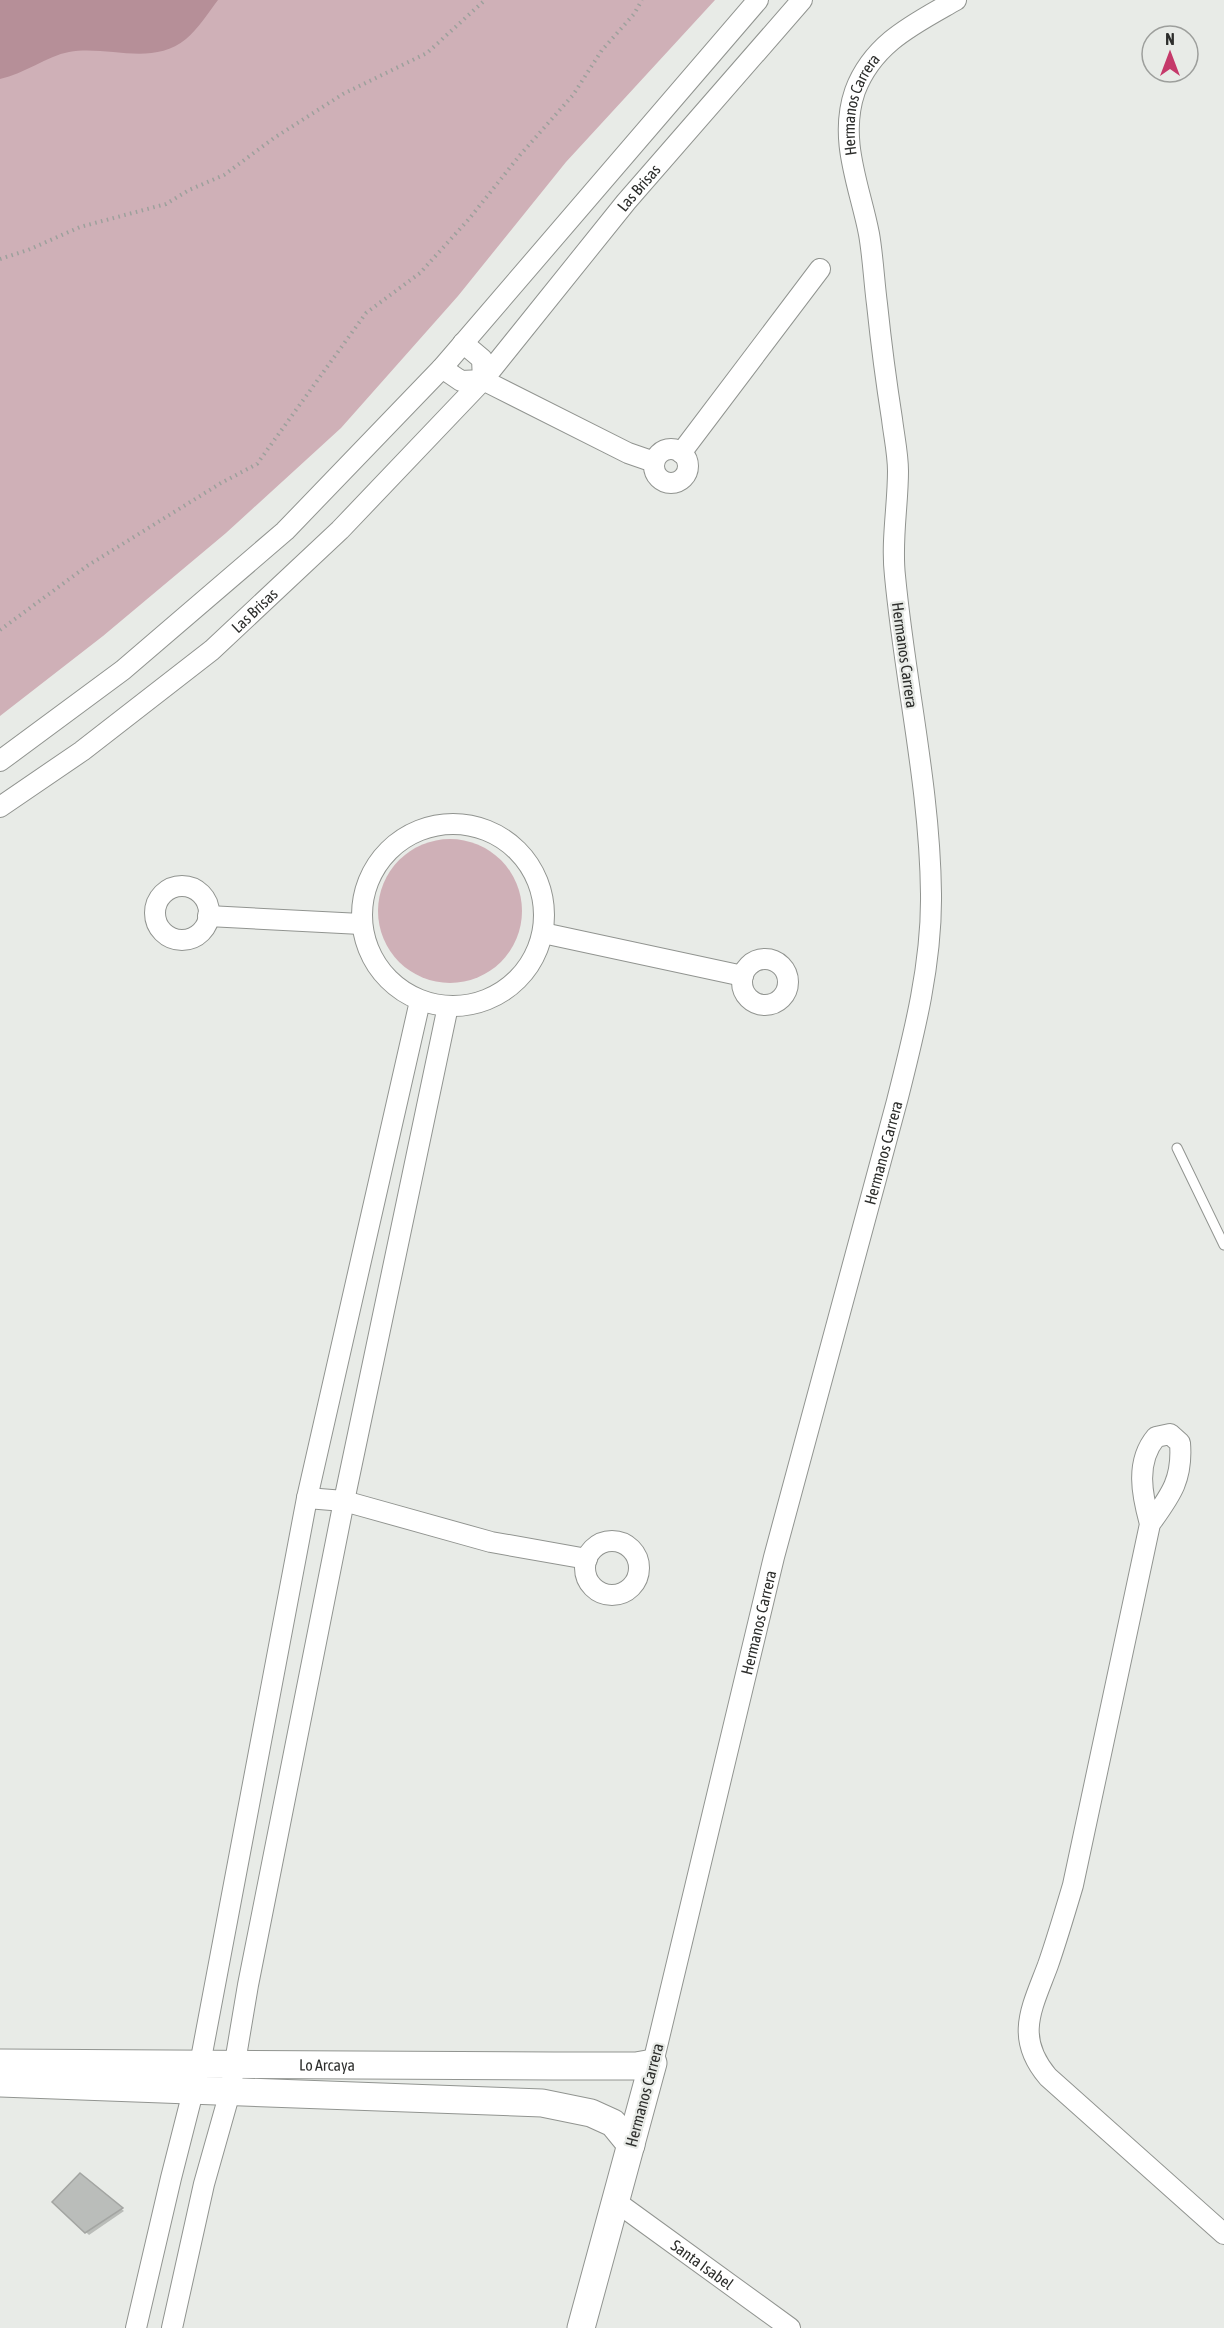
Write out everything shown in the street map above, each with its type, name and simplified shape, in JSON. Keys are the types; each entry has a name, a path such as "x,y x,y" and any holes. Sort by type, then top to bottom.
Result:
{"street":[{"name":"Las Brisas","path":"0,761 123,670 285,531 442,368 758,0"},
{"name":"Las Brisas","path":"0,807 82,750 212,650 340,530 483,380 626,202 802,0"},
{"name":"Hermanos Carrera","path":"581,2328 654,2063 772,1569 912,1041 926,965 932,896 914,715 900,631 894,570 898,470 869,235 848,144 849,119 855,92 876,53 905,29 956,0"},
{"path":"681,453 820,269"},
{"path":"464,343 482,359 483,380"},
{"path":"442,368 461,381 483,380 628,453 654,462"},
{"path":"670,449 681,453 685,457 687,469 682,478 676,482 662,480 654,468 657,455 670,449"},
{"path":"457,824 488,831 514,847 533,872 543,902 543,933 531,963 509,987 480,1002 448,1006 420,1001 391,983 370,956 361,924 364,892 376,864 398,842 426,828 457,824"},
{"path":"208,916 361,924"},
{"path":"543,933 742,976"},
{"path":"136,2328 200,2064 307,1498 420,1001"},
{"path":"172,2328 204,2184 230,2092 344,1501 448,1006"},
{"path":"307,1498 344,1501 491,1542 587,1559"},
{"path":"1150,1524 1072,1885 1061,1928 1029,2014 1029,2039 1036,2060 1048,2077 1224,2234"},
{"name":"Lo Arcaya","path":"0,2062 636,2066 654,2063"},
{"path":"439,2099 445,2065"},
{"name":"Lo Arcaya","path":"0,2083 542,2103 591,2113 613,2123 631,2145"},
{"name":"Santa Isabel","path":"615,2201 790,2328"}],"lane":[{"path":"1177,1148 1224,1245"}],"path":[{"path":"0,259 28,250 80,227 166,204 189,190 224,175 274,138 343,94 427,53 485,0"},
{"path":"0,630 87,566 221,483 257,464 366,313 420,273 469,219 520,155 573,95 602,50 634,14 642,0"}],"shaded area":[{"path":"0,0 715,0 566,162 458,296 341,428 226,533 103,636 0,716"},
{"path":"0,0 218,0 199,26 186,39 173,47 144,54 69,52 0,79"},
{"path":"450,839 478,844 501,860 517,883 522,911 517,939 501,962 478,978 450,983 422,978 399,962 383,939 378,911 383,883 399,860 422,844"}],"building":[{"path":"80,2173 123,2208 85,2233 52,2202"}]}
